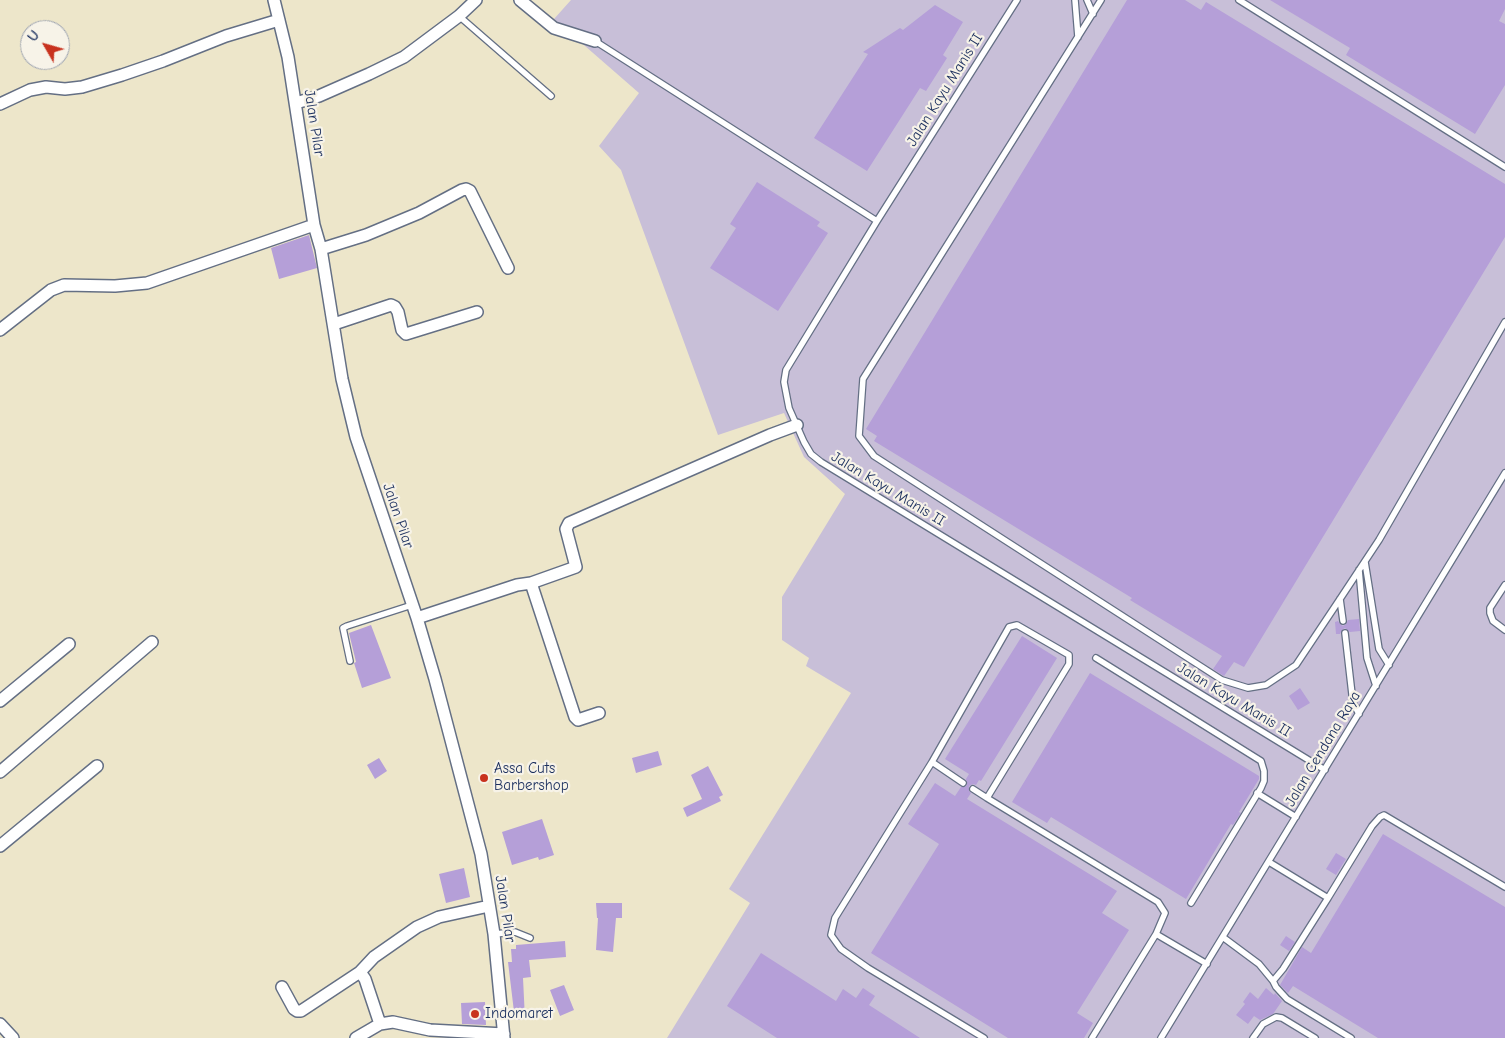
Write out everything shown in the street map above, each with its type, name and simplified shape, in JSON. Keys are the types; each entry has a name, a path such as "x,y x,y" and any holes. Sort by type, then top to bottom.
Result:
{"street":[{"name":"Jalan Pilar","path":"274,0 288,57 314,224 321,248 342,379 356,437 417,618 479,845 494,934 504,1036"},
{"path":"296,103 319,96 404,57 459,16 476,0"},
{"path":"520,0 554,28 595,41"},
{"path":"0,104 30,90 46,87 64,89 82,87 122,75 217,39 279,20"},
{"path":"321,248 366,234 419,213 466,189 470,191 508,268"},
{"path":"0,330 51,290 64,285 116,286 147,283 314,224"},
{"path":"334,324 391,306 395,307 398,312 402,330 406,334 477,312"},
{"path":"417,618 576,567 566,529 570,523 797,425"},
{"path":"531,583 575,717 578,720 599,713"},
{"path":"0,772 152,642"},
{"path":"0,702 69,644"},
{"path":"0,846 96,766"},
{"path":"282,987 294,1009 299,1012 360,972 374,957 417,927 439,917 490,906"},
{"path":"360,972 365,979 380,1024"},
{"path":"356,1038 380,1024 393,1022 430,1030 504,1036"},
{"path":"0,1024 13,1038"}],"lane":[{"name":"Jalan Kayu Manis II","path":"1017,0 877,221 786,370 784,382 789,408 812,454 821,462 1325,770"},
{"path":"1075,0 1078,37"},
{"path":"1087,0 1093,14"},
{"path":"1101,0 863,379 859,436 874,456 1222,680 1248,688 1266,685 1296,665 1365,562 1505,322"},
{"path":"1239,0 1505,167"},
{"path":"459,16 551,96"},
{"path":"595,41 877,221"},
{"name":"Jalan Cendana Raya","path":"1162,1038 1505,473"},
{"path":"1365,562 1379,649 1389,665"},
{"path":"1359,570 1368,658 1376,686"},
{"path":"1505,585 1490,608 1493,621 1505,630"},
{"path":"1340,599 1343,621"},
{"path":"350,661 343,628 412,605"},
{"path":"984,1038 868,968 841,949 831,935 836,918 932,762 1009,627 1017,625 1069,655 1069,664 987,798"},
{"path":"1344,633 1353,703 1359,714"},
{"path":"1096,658 1261,761 1264,781 1191,903"},
{"path":"932,762 964,783"},
{"path":"973,789 1161,904 1165,913 1156,934 1092,1038"},
{"path":"1257,793 1296,817"},
{"path":"1273,981 1283,970 1372,826 1384,815 1505,888"},
{"path":"1269,862 1328,898"},
{"path":"494,934 515,932 530,938"},
{"path":"1156,934 1207,964"},
{"path":"1224,938 1259,964 1273,981 1276,988 1286,998 1351,1038"},
{"path":"1253,1038 1263,1024 1276,1017 1282,1018 1315,1038"}],"shaded area":[{"path":"571,0 1505,0 1505,1038 667,1038 750,903 729,889 851,693 806,666 809,658 782,640 782,597 845,494 804,457 784,413 718,435 621,170 599,146 639,93 554,19"}],"building":[{"path":"1127,0 1185,0 1201,10 1206,2 1505,184 1505,237 1244,667 1234,662 1224,676 1213,669 1222,656 1130,600 1132,598 874,441 877,436 866,429"},
{"path":"1270,0 1505,0 1505,9 1499,21 1505,24 1505,85 1475,134 1346,55 1350,48"},
{"path":"935,5 963,22 943,55 947,58 926,91 920,88 867,171 814,138 868,54 863,52 900,28 903,30"},
{"path":"757,182 820,222 817,226 828,233 778,311 710,268 736,228 730,224"},
{"path":"309,235 317,268 279,279 271,248"},
{"path":"1359,619 1360,631 1350,632 1345,628 1340,634 1336,634 1335,622 1338,621 1343,626 1348,620"},
{"path":"371,625 391,678 362,688 354,663 356,662 349,633"},
{"path":"1022,636 1057,658 981,781 979,780 976,785 969,786 971,793 967,799 1117,891 1102,913 1129,930 1077,1013 1093,1023 1084,1038 1008,1038 871,953 939,844 908,824 935,783 955,796 961,787 967,785 966,779 969,774 945,759"},
{"path":"1090,673 1259,776 1239,812 1241,813 1233,825 1231,824 1186,899 1051,817 1047,823 1012,802"},
{"path":"1300,688 1310,703 1298,710 1289,696"},
{"path":"658,751 662,765 636,773 632,758"},
{"path":"379,758 387,771 375,779 367,765"},
{"path":"708,766 723,795 719,797 721,801 687,817 683,808 702,799 691,775"},
{"path":"542,819 554,855 539,860 538,857 512,865 502,832"},
{"path":"1383,834 1505,907 1505,1038 1378,1038 1293,986 1288,993 1280,985 1302,947 1311,953"},
{"path":"1336,853 1346,859 1336,875 1326,869"},
{"path":"464,868 470,897 446,903 439,874"},
{"path":"596,903 622,903 622,918 616,918 613,952 596,950 598,918"},
{"path":"1286,936 1295,942 1289,951 1280,945"},
{"path":"565,941 566,957 529,960 531,977 523,978 525,1019 515,1020 508,962 512,962 511,949 516,949 516,945"},
{"path":"761,953 836,1001 843,989 856,998 863,988 875,996 869,1005 920,1038 777,1038 727,1006"},
{"path":"564,985 574,1010 560,1016 550,990"},
{"path":"1266,988 1274,995 1275,993 1282,1001 1273,1014 1260,1020 1254,1016 1248,1024 1236,1015 1245,1004 1243,1002 1250,992 1258,999"},
{"path":"485,1002 486,1025 462,1024 461,1003"}],"place":[{"name":"Assa Cuts Barbershop","path":"484,778"},
{"name":"Indomaret","path":"475,1014"}]}
